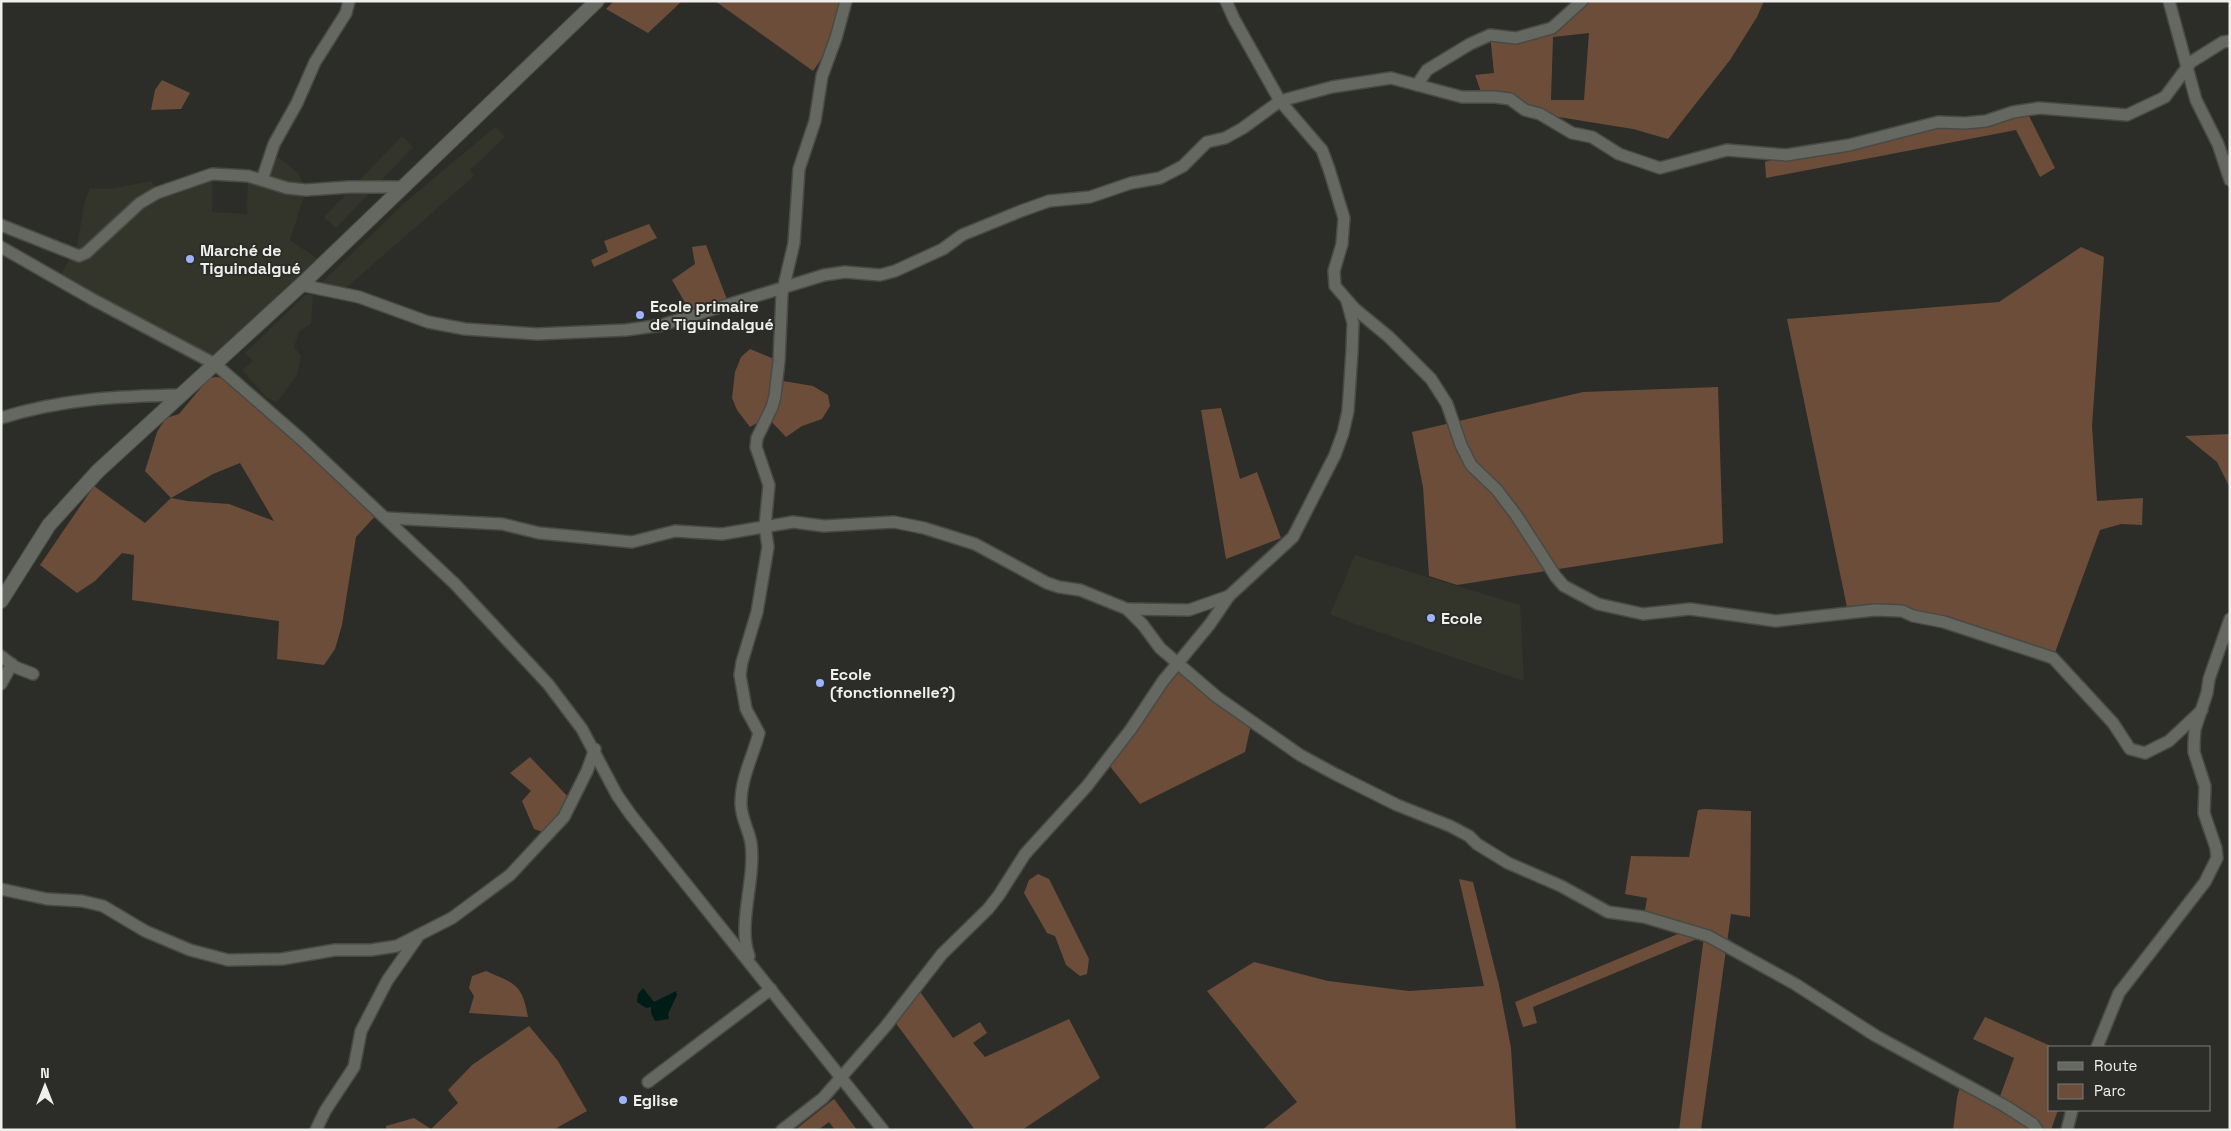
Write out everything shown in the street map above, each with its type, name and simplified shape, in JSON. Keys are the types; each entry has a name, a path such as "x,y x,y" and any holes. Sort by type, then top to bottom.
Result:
{"street":[{"path":"262,180 274,144 315,62 346,13 349,1"},
{"path":"1,601 33,548 64,507 98,471 301,285 597,1"},
{"path":"754,967 745,944 744,931 752,878 751,843 740,804 746,770 759,733 746,709 740,675 766,567 768,547 765,526 769,485 756,447 760,429 772,407 775,396 779,361 779,324 783,287 794,243 799,169 815,121 822,76 836,38 846,1"},
{"path":"1226,1 1234,19 1280,101 1322,150 1344,218 1342,244 1334,271 1335,286 1431,379 1446,404 1460,445 1471,465 1497,490 1516,515 1556,578 1564,586 1598,604 1643,614 1690,609 1776,621 1875,610 1902,611 1913,616 1944,622 2053,658 2114,723 2130,750 2145,753 2169,741 2202,710"},
{"path":"1417,85 1427,70 1470,44 1490,35 1516,38 1552,28 1582,1"},
{"path":"2169,1 2196,100 2218,144 2230,180"},
{"path":"301,285 359,297 428,322 465,329 537,334 626,330 662,325 824,275 845,272 880,274 895,271 943,249 962,235 1021,210 1049,201 1090,197 1131,183 1160,178 1183,166 1207,142 1225,138 1244,128 1280,101 1332,88 1391,78 1462,97 1510,99 1525,110 1540,114 1572,133 1592,137 1619,154 1660,168 1727,150 1786,155 1823,150 1938,122 1965,124 1986,121 2013,112 2032,109 2060,109 2127,115 2165,97 2191,62 2208,50 2223,42 2230,41"},
{"path":"1,224 79,256 86,253 140,203 157,193 212,174 248,176 287,188 306,190 349,187 403,187"},
{"path":"1,247 92,299 215,364 386,518 456,584 548,684 595,749 617,795 631,815 883,1130"},
{"path":"782,1130 823,1098 892,1018 942,954 999,895 1025,854 1087,786 1131,729 1178,662 1210,624 1229,596 1293,537 1335,455 1348,411 1353,322 1347,299"},
{"path":"1,418 67,401 132,396 181,395"},
{"path":"386,518 502,524 539,533 632,542 675,531 722,534 793,522 824,526 894,522 924,528 975,544 1047,583 1080,590 1127,609 1189,610 1229,596"},
{"path":"1127,609 1143,625 1160,648 1217,697 1300,755 1397,806 1450,826 1469,836 1477,844 1508,863 1561,886 1608,912 1644,917 1708,936 1795,984 1876,1036 2005,1106 2033,1124 2037,1130"},
{"path":"2097,1046 2118,992 2205,882 2217,858 2216,848 2204,813 2205,786 2194,752 2195,729 2202,710 2209,679 2230,618"},
{"path":"1,656 12,664 33,674"},
{"path":"1,684 12,664"},
{"path":"1,889 47,899 82,901 103,906 145,931 190,950 228,960 282,959 335,950 371,950 397,946 418,937 452,918 510,875 541,844 564,817 587,771 595,749"},
{"path":"316,1130 325,1111 354,1067 361,1032 388,981 418,937"},
{"path":"648,1082 771,989"},
{"path":"2067,1130 2072,1111"}],"shaded area":[{"path":"495,127 505,137 470,170 474,176 347,287 340,290 321,283 408,200"},
{"path":"402,136 413,147 336,228 324,217"},
{"path":"264,158 279,158 298,173 306,190 290,240 324,263 215,364 58,280 77,245 85,200 90,188 109,189 152,181 157,193 212,174 212,212 247,214 248,176 262,180"},
{"path":"305,295 313,295 311,323 299,332 294,347 301,356 297,375 277,402 267,398 242,370 253,361 245,353"},
{"name":"Ecole","path":"1355,555 1520,605 1524,681 1330,614"}],"green space":[{"path":"614,1 682,1 648,33 606,9"},
{"path":"715,1 846,1 836,38 813,71"},
{"path":"1582,1 1764,1 1757,17 1730,60 1668,139 1633,129 1540,114 1510,99 1483,98 1475,75 1494,73 1490,35 1516,38 1552,28","holes":["1589,33 1584,100 1551,100 1553,37"]},
{"path":"162,80 190,93 181,109 151,110 155,90"},
{"path":"2026,110 2055,168 2040,177 2016,130 1766,178 1765,162 1786,155"},
{"path":"649,224 657,238 594,267 591,260 608,252 604,241"},
{"path":"706,245 728,302 691,313 672,280 695,264 692,247"},
{"path":"2081,247 2104,257 2092,426 2097,501 2143,498 2142,525 2121,524 2100,530 2053,658 1927,618 1848,612 1787,319 1999,302"},
{"path":"750,349 779,361 777,380 813,386 828,395 830,406 822,419 802,426 786,437 767,417 750,427 737,410 732,398 735,372 741,357"},
{"path":"209,378 234,379 378,513 356,537 342,625 335,649 324,665 277,659 279,621 132,600 134,555 122,553 95,581 77,593 40,565 94,486 145,523 171,498 145,471 157,432 166,418 179,414","holes":["240,463 274,521 229,504 171,498 213,474"]},
{"path":"1718,387 1723,543 1457,585 1429,576 1423,487 1412,432 1583,392"},
{"path":"1221,408 1240,479 1257,472 1281,538 1226,559 1201,410"},
{"path":"2230,434 2230,488 2217,462 2185,436"},
{"path":"1178,662 1252,720 1245,752 1140,804 1105,760"},
{"path":"530,757 572,801 549,834 534,829 522,801 531,791 510,773"},
{"path":"1698,810 1751,811 1750,917 1731,914 1701,1130 1679,1130 1704,936 1533,1007 1537,1023 1523,1027 1515,1002 1685,931 1644,917 1647,898 1625,894 1631,856 1689,857"},
{"path":"1038,874 1049,879 1089,959 1087,974 1080,976 1066,965 1055,936 1047,933 1024,893 1029,880"},
{"path":"1459,879 1473,882 1499,985 1511,1048 1516,1130 1262,1130 1297,1102 1207,991 1254,962 1328,981 1409,991 1484,986"},
{"path":"486,971 516,986 523,997 528,1017 469,1013 474,996 469,988 472,976"},
{"path":"916,986 953,1038 980,1022 987,1033 973,1043 985,1057 1069,1019 1100,1078 1022,1130 975,1130 892,1018"},
{"path":"1985,1017 2051,1046 2048,1046 2048,1111 2058,1111 2051,1130 1953,1130 1957,1098 1962,1079 1999,1099 2014,1058 1973,1039"},
{"path":"529,1026 558,1061 587,1111 553,1130 386,1130 386,1126 414,1118 431,1129 458,1103 448,1090 472,1065"},
{"path":"834,1099 857,1130 835,1130 829,1122 818,1130 795,1130"}],"water":[{"path":"643,988 654,1002 676,991 677,995 668,1014 669,1019 655,1021 651,1013 651,1007 646,1008 637,1002 638,994"}],"place":[{"name":"Marché de Tiguindalgué","path":"190,259"},
{"name":"Ecole primaire de Tiguindalgué","path":"640,315"},
{"name":"Ecole","path":"1431,618"},
{"name":"Ecole (fonctionnelle?)","path":"820,683"},
{"name":"Eglise","path":"623,1100"}]}
